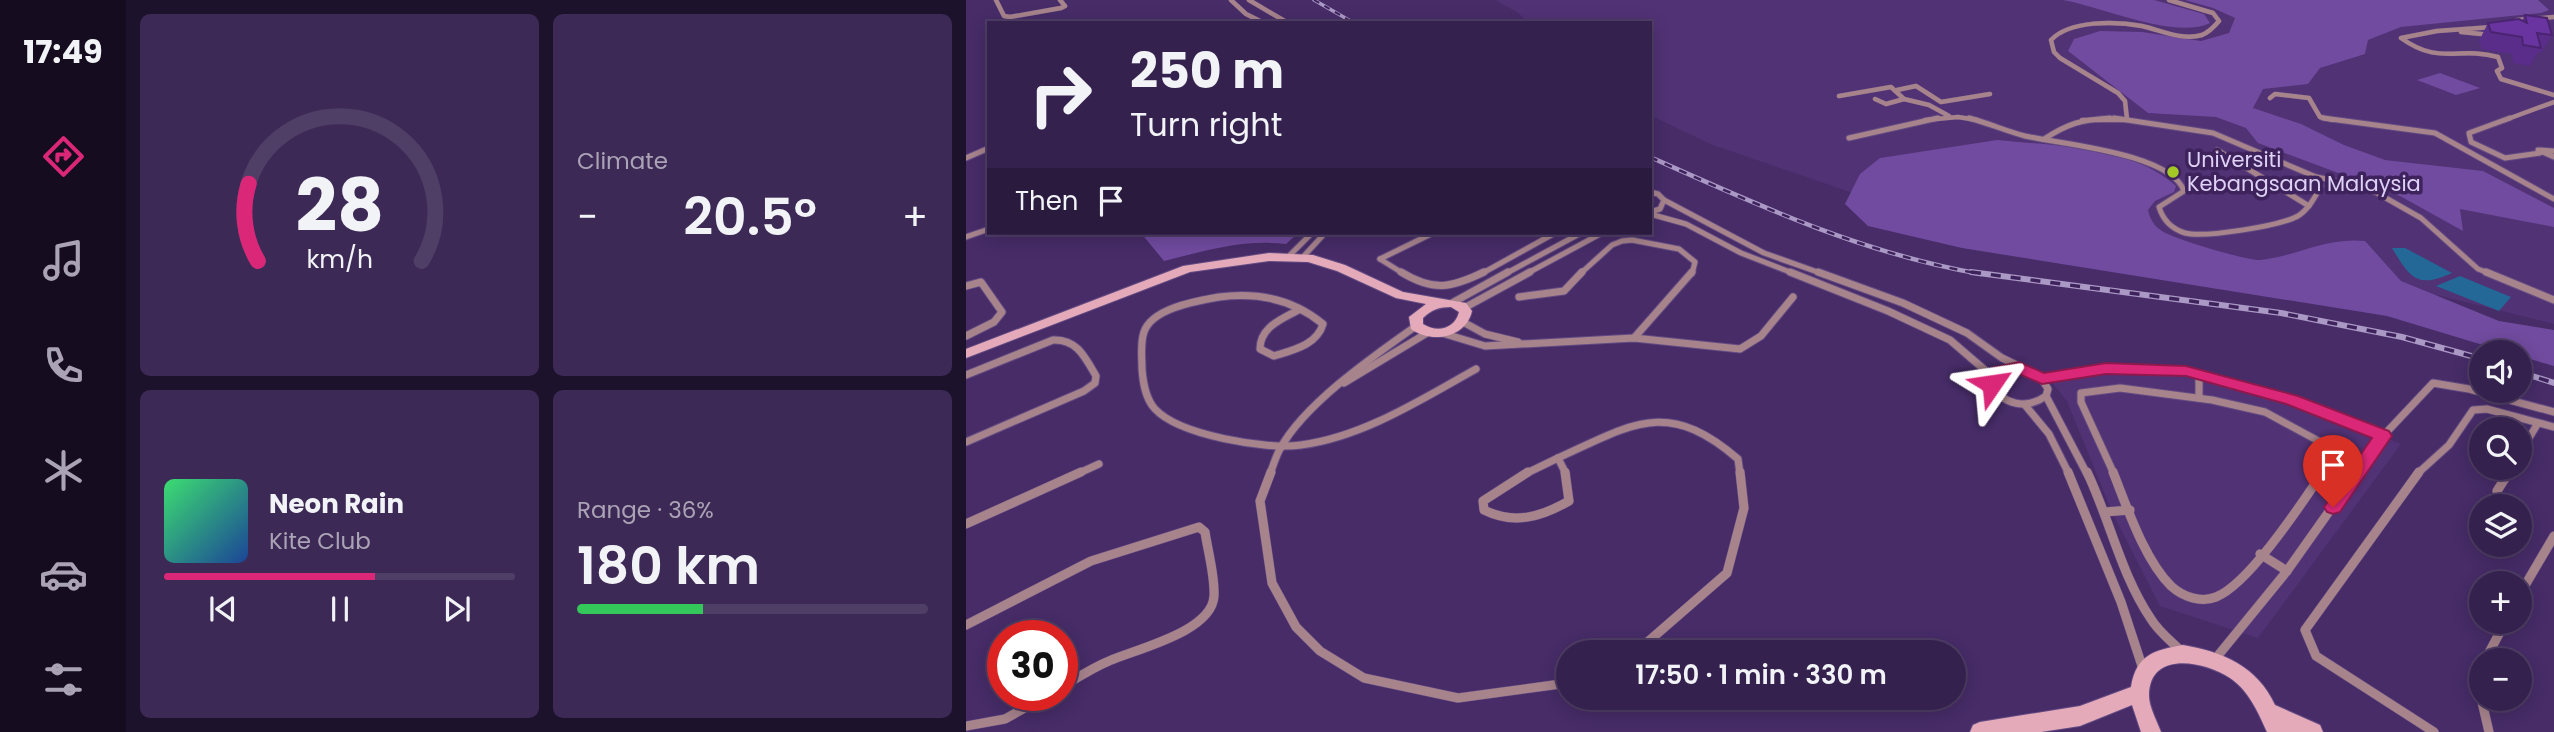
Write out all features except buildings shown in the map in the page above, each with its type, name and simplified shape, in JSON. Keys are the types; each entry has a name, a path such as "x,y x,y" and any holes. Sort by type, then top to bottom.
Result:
{"street":[{"path":"996,0 1004,16 1010,17 1061,8 1065,6 1060,0"},
{"path":"1231,0 1246,14 1260,21"},
{"path":"1249,0 1286,21"},
{"path":"2127,120 2125,101 2118,93 2060,58 2054,52 2051,40 2066,29 2096,25 2135,25 2192,36 2205,34 2218,24 2219,21 2213,13 2169,0"},
{"path":"2554,17 2401,38 2438,57 2480,52 2495,55 2502,68 2497,71 2501,79 2554,95"},
{"path":"2506,33 2510,25"},
{"path":"2454,30 2480,36 2495,35"},
{"path":"1839,96 1887,87 1897,90 1918,87 1941,102 1990,94"},
{"path":"1897,90 1904,99"},
{"path":"2270,97 2275,94 2290,94 2309,98 2322,119 2435,134 2554,199"},
{"path":"1875,99 1886,104 1904,99 1929,105 1949,116 2044,139 2103,147 2135,158 2162,171 2182,185 2184,191 2181,195 2159,207 2171,225 2185,233 2284,222 2300,215 2309,206 2320,186 2316,177"},
{"path":"2554,102 2469,133 2472,142 2505,158 2540,153 2554,158"},
{"path":"1849,138 1949,116"},
{"path":"2044,139 2064,126 2081,121 2127,120 2225,137 2316,177 2353,184 2377,193 2421,218 2478,270 2554,300"},
{"path":"966,158 987,149"},
{"path":"2540,153 2540,149 2554,151"},
{"path":"2217,150 2309,206"},
{"path":"1652,193 1764,253 1903,303 1967,333 2042,379 2048,389 2046,396 2040,401 2025,405"},
{"path":"1652,212 1660,209 1664,200"},
{"path":"1652,214 1686,224 1741,253 1888,311 1950,340 1993,377"},
{"path":"966,237 987,230"},
{"path":"1296,257 1311,235"},
{"path":"1296,257 1323,235"},
{"path":"1429,235 1380,259 1428,286 1447,287 1469,279 1551,235"},
{"path":"1442,332 1456,309 1578,235"},
{"path":"1334,388 1419,326 1424,309 1456,309 1598,235"},
{"path":"1519,297 1564,291 1596,257 1622,241 1632,240 1679,249 1695,262 1691,276 1634,338"},
{"path":"966,354 1187,269 1269,257 1296,257 1341,268 1400,295 1456,309 1485,334 1525,344"},
{"path":"966,286 981,282 1002,312 993,322 966,336"},
{"path":"1300,309 1267,328 1259,343 1260,349 1274,356 1301,346 1320,334 1322,324 1313,314 1274,296 1245,294 1207,299 1156,318 1146,327 1143,336 1142,383 1154,409 1165,418 1233,442 1280,448 1327,440 1431,394 1476,369"},
{"path":"1400,295 1419,326 1485,346 1634,338 1740,349 1761,335 1793,297"},
{"path":"1419,326 1357,367 1298,423 1280,448 1260,501 1272,583 1296,627 1320,651 1364,678 1458,698 1556,685"},
{"path":"966,375 1053,340 1065,338 1072,341 1096,376 1094,383 1084,391 966,442"},
{"path":"2019,367 1998,371 1992,384 1999,396 2025,405 2034,413 2055,447 2129,623 2134,650 2144,672"},
{"path":"2042,379 2106,369 2144,368 2199,374 2292,400 2383,436"},
{"path":"2199,374 2199,398"},
{"path":"2216,658 2287,571 2383,436 2433,383 2469,388 2554,412"},
{"path":"2136,389 2199,398 2265,412 2337,451 2309,492 2235,584 2220,596 2210,599 2194,599 2168,583 2130,510 2081,402 2081,393 2136,389"},
{"path":"2046,396 2066,430 2105,512 2123,564 2151,620 2183,653"},
{"path":"2434,732 2316,656 2305,630 2423,466 2449,446 2473,410 2487,410 2554,427"},
{"path":"1559,458 1567,477 1569,501 1548,514 1528,519 1497,519 1485,510 1483,501 1498,489 1559,458 1634,424 1676,422 1716,440 1738,459 1744,508 1727,573 1650,640"},
{"path":"2532,433 2538,423"},
{"path":"966,524 1099,464"},
{"path":"2497,491 2504,480"},
{"path":"2105,512 2130,510"},
{"path":"966,625 1091,561 1199,527 1205,532 1214,597 1213,607 1204,618 1191,628 1108,661 1078,678"},
{"path":"2532,571 2546,544 2554,536"},
{"path":"2260,554 2287,571"},
{"path":"2151,732 2141,714 2137,694 2144,672 2150,664 2164,656 2183,653 2216,658 2245,677 2261,694 2275,723 2313,732"},
{"path":"1980,732 2080,716 2137,694"},
{"path":"966,726 1004,719 1019,711"},
{"path":"2484,711 2489,732"}],"shaded area":[{"name":"Universiti Kebangsaan Malaysia","path":"1495,0 2554,0 2554,324 2441,296 2251,268 1873,200 1710,144 1652,116 1652,21 1527,21 1517,12"},
{"path":"2063,0 2154,0 2204,14 2210,23 2178,28"},
{"path":"2185,0 2538,0 2549,10 2401,27 2368,40 2365,54 2320,68 2308,84 2263,89 2253,108 2301,124 2344,145 2385,160 2483,171 2554,208 2554,227 2460,209 2463,231 2400,196 2258,143 2246,128 2216,117 2148,113 2068,51 2074,39 2100,31 2142,32 2201,41 2229,33 2235,18"},
{"path":"2440,73 2480,88 2456,95 2417,80"},
{"path":"1997,140 2067,146 2115,155 2158,172 2176,186 2174,192 2155,201 2148,210 2155,225 2169,235 2260,260 2324,244 2365,241 2401,281 2499,321 2554,330 2554,366 2532,360 2532,340 2469,341 2387,316 1962,248 1868,226 1845,204 1860,174 1880,158"},
{"path":"1143,235 1296,235 1286,244 1239,245 1164,261"},
{"path":"2121,372 2198,377 2354,425 2401,444 2258,638 2160,606 2112,512 2067,401 2051,381"}],"water":[{"path":"2392,248 2405,248 2452,273 2430,280 2416,278 2404,267"},
{"path":"2460,276 2511,297 2499,311 2436,286"}],"railway":[{"path":"1314,0 1351,21"},
{"path":"1652,158 1771,210 1853,241 1972,272"},
{"path":"1972,272 2281,313 2402,337 2469,355"},
{"path":"1972,272 1981,274"},
{"path":"2532,376 2554,383"}],"place":[{"name":"Universiti Kebangsaan Malaysia","path":"2173,172"}],"route":[{"path":"1992,384 1998,371 2019,367 2042,379 2106,369 2186,371 2292,400 2383,436 2333,507"}]}
